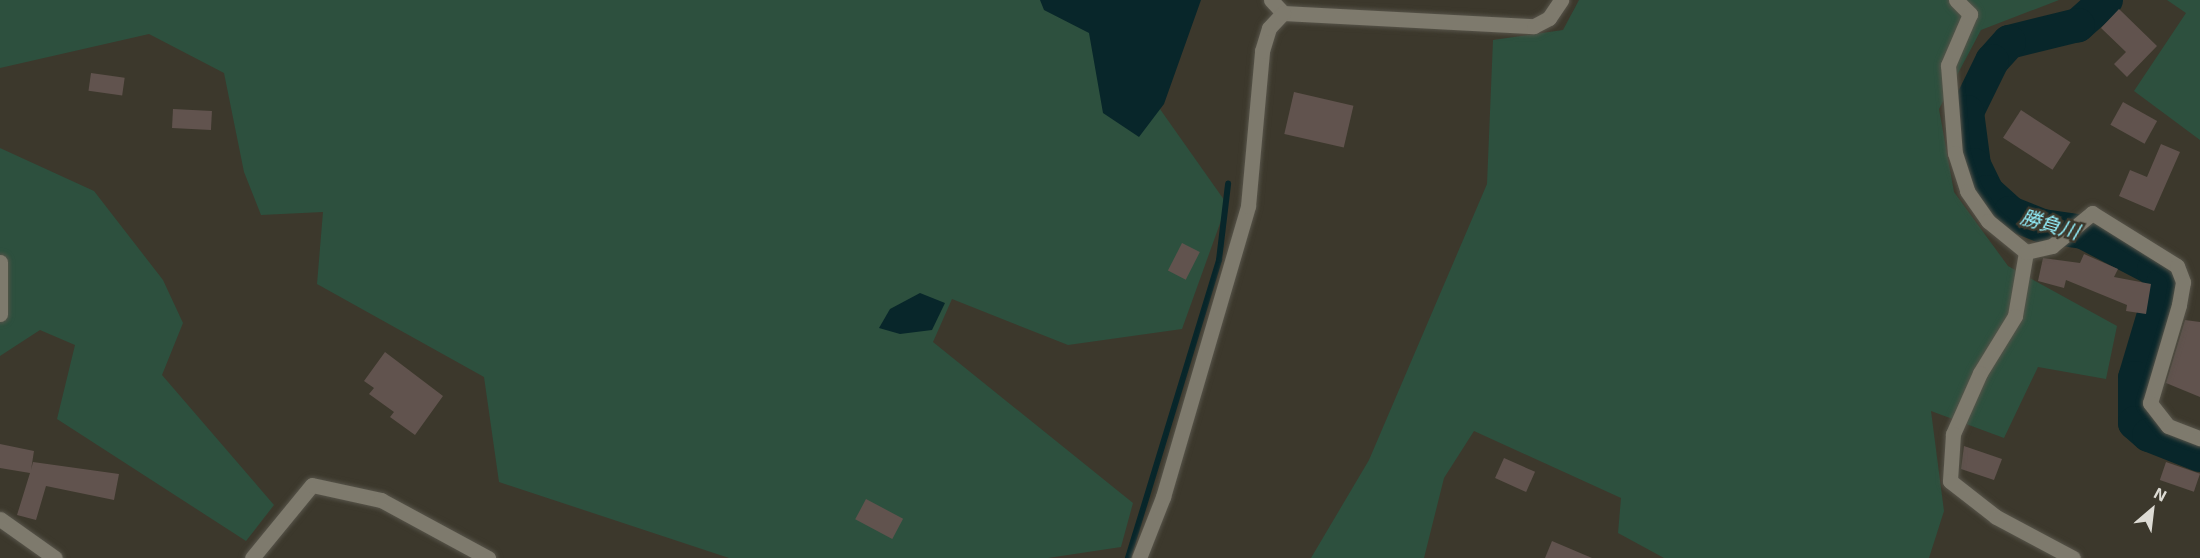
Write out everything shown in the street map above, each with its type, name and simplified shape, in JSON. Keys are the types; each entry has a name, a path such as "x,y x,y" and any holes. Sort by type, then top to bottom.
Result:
{"street":[{"path":"1271,0 1283,13 1534,26 1549,18 1561,0"},
{"path":"1956,0 1970,14 1948,65 1955,153 1978,206 2026,252"},
{"path":"1139,558 1163,498 1248,206 1263,51 1269,28 1283,13"},
{"path":"2026,252 2064,238 2092,213 2177,266 2183,282 2179,304 2150,403 2168,426 2200,438"},
{"path":"2026,252 2016,316 1980,374 1953,434 1950,481 1996,518 2073,558"},
{"path":"0,262 0,314"},
{"path":"252,558 312,484 381,500 488,558"},
{"path":"0,519 56,558"}],"green space":[{"path":"0,0 1083,0 1227,204 1182,329 1068,345 952,299 933,342 1133,503 1121,547 1048,558 729,558 499,482 484,377 317,284 323,212 261,215 244,172 224,73 149,34 0,68"},
{"path":"1579,0 2059,0 1981,30 1939,109 1954,192 2008,266 2117,326 2106,379 2038,367 2004,438 1931,411 1944,511 1929,558 1664,558 1618,533 1621,498 1474,431 1444,478 1424,558 1311,558 1369,460 1487,184 1493,40 1563,30"},
{"path":"2167,0 2200,0 2200,140 2134,91 2186,13"},
{"path":"0,148 94,191 163,280 183,323 162,375 274,505 246,541 57,419 75,345 40,330 0,356"}],"water":[{"path":"1040,0 1201,0 1164,104 1139,137 1103,113 1089,33 1044,10"},
{"path":"920,293 945,303 932,330 900,334 879,328 890,309"}],"building":[{"path":"2119,9 2157,46 2127,77 2114,64 2126,52 2101,28"},
{"path":"91,73 125,78 122,96 88,91"},
{"path":"1294,92 1353,106 1344,148 1284,134"},
{"path":"2123,102 2157,121 2145,144 2110,125"},
{"path":"173,109 212,111 211,130 172,128"},
{"path":"2021,110 2070,142 2053,170 2003,138"},
{"path":"2161,144 2180,152 2154,211 2119,196 2130,170 2147,177"},
{"path":"1182,243 1200,252 1186,280 1168,271"},
{"path":"2084,254 2118,269 2114,277 2151,284 2146,314 2126,311 2127,305 2066,280 2064,288 2038,281 2043,258 2080,263"},
{"path":"2185,320 2200,322 2200,397 2166,383"},
{"path":"385,352 443,396 415,435 390,417 394,412 369,394 374,388 364,381"},
{"path":"0,444 34,451 31,470 33,462 119,474 114,500 46,486 36,520 17,515 30,473 0,468"},
{"path":"1964,446 2002,459 1994,480 1961,469"},
{"path":"1504,458 1535,472 1526,492 1495,478"},
{"path":"2166,462 2200,474 2194,492 2160,480"},
{"path":"866,499 903,519 892,539 855,519"},
{"path":"1552,541 1592,558 1545,558"}],"waterway":[{"name":"勝負川","path":"2106,0 2078,25 2009,42 1992,61 1967,112 1974,165 1987,192 2010,213 2043,226 2083,232 2154,269 2163,284 2135,378 2135,423 2149,435 2200,455"},
{"path":"1128,558 1219,260 1228,184"}]}
